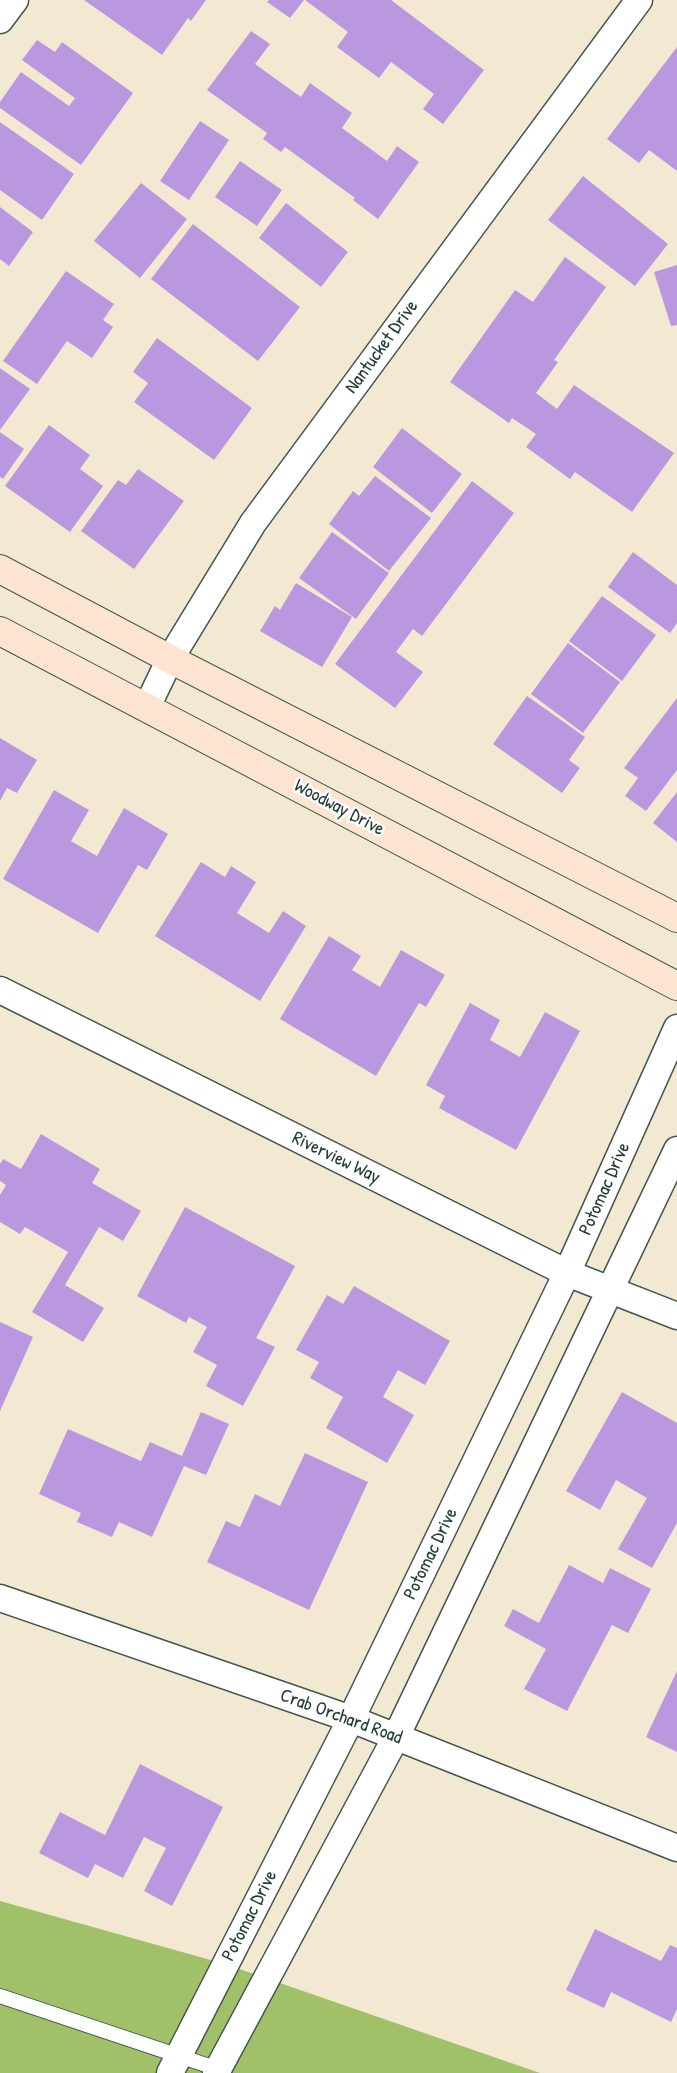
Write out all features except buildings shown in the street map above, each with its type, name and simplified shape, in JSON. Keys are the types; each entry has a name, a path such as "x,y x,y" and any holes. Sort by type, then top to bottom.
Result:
{"main road":[{"path":"0,569 170,659 677,918"},
{"name":"Woodway Drive","path":"0,631 677,986"}],"street":[{"path":"0,20 16,0"},
{"name":"Nantucket Drive","path":"147,707 170,659 253,523 639,0"},
{"name":"Riverview Way","path":"0,990 568,1273 677,1316"},
{"name":"Potomac Drive","path":"175,2064 351,1719 568,1273 677,1028"},
{"path":"217,2071 396,1737 677,1150"},
{"name":"Crab Orchard Road","path":"0,1598 351,1719 677,1848"}],"lane":[{"path":"0,1996 175,2064 217,2071"}],"green space":[{"path":"0,1901 225,1964 540,2073 0,2073"}]}
